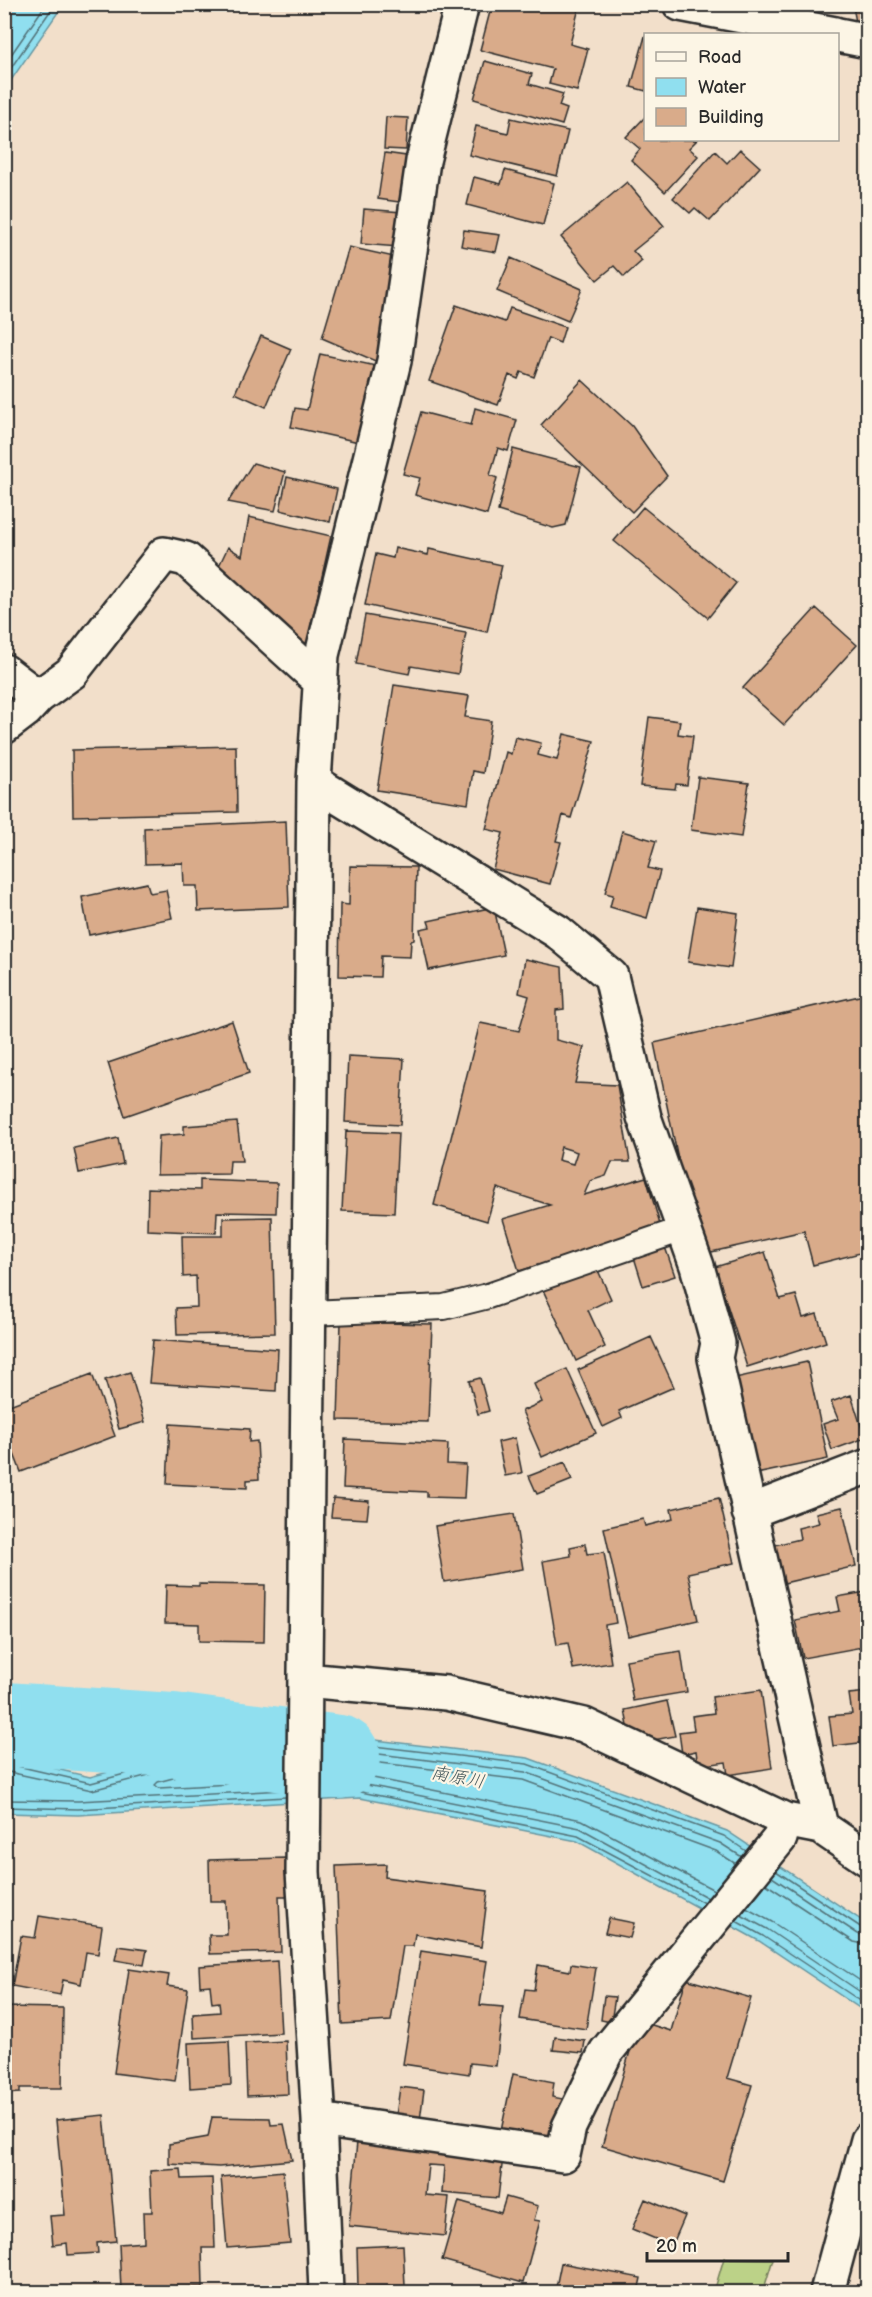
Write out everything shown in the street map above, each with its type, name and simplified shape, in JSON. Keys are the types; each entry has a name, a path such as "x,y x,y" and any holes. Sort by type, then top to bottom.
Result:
{"main road":[{"path":"326,2292 319,2120 303,1872 314,782 322,655 394,361 423,161 462,4"},
{"path":"680,4 826,33"},
{"path":"839,36 867,41"},
{"path":"4,727 25,711 38,697 71,674 164,554 186,559 321,682"},
{"path":"4,671 38,697"},
{"path":"314,782 558,932 611,976 644,1117 697,1266 718,1343 715,1358 821,1827"},
{"path":"749,1512 867,1466"},
{"path":"305,1686 446,1693 585,1725 782,1829 821,1827 867,1859"},
{"path":"319,2120 563,2155 569,2127 606,2052 782,1829"},
{"path":"827,2292 867,2140"}],"lane":[{"path":"310,1313 444,1308 488,1296 683,1229"}],"green space":[{"path":"724,2258 773,2259 763,2292 714,2292"}],"water":[{"path":"4,5 63,5 5,89"},
{"path":"274,1728 528,1758 727,1831 867,1924 867,2013 759,1941 577,1841 360,1798 78,1815 5,1813 5,1757 90,1777"}],"building":[{"path":"492,4 580,4 570,44 588,49 577,91 549,84 553,69 480,50"},
{"path":"868,4 868,25 856,22 853,7"},
{"path":"644,40 644,90 631,87"},
{"path":"485,61 532,74 529,84 563,94 559,106 567,109 562,125 474,99"},
{"path":"386,117 408,118 406,150 384,149"},
{"path":"511,118 568,131 557,176 469,155 476,126 508,133"},
{"path":"644,118 644,141 696,141 689,148 698,156 665,192 631,160 640,149 626,137"},
{"path":"740,149 760,167 710,221 695,208 690,213 673,198 715,151 727,163"},
{"path":"385,153 406,156 399,202 378,199"},
{"path":"505,170 554,183 543,225 467,205 474,177 501,184"},
{"path":"627,182 664,226 633,251 642,261 624,277 614,266 597,280 561,237"},
{"path":"364,209 402,212 399,247 361,244"},
{"path":"464,230 500,235 496,252 461,246"},
{"path":"349,247 403,259 380,363 322,338"},
{"path":"511,258 582,289 568,321 497,291"},
{"path":"456,305 505,322 510,308 565,327 560,343 548,338 534,377 521,372 518,379 509,375 498,405 429,381"},
{"path":"261,336 291,349 266,407 235,393"},
{"path":"320,354 376,366 359,442 291,427 295,408 307,410"},
{"path":"582,380 632,426 667,476 632,512 541,425"},
{"path":"475,408 517,420 508,451 498,448 490,475 497,478 487,515 415,495 420,478 403,474 421,412 471,425"},
{"path":"513,449 581,467 566,525 553,528 498,511"},
{"path":"253,463 285,472 275,511 228,502"},
{"path":"287,477 337,489 330,522 280,510"},
{"path":"643,507 736,583 708,618 614,541"},
{"path":"249,517 331,536 306,648 216,572 228,547 242,556"},
{"path":"395,548 428,555 429,549 502,565 487,632 365,605 376,554 393,558"},
{"path":"816,608 857,645 784,725 743,688"},
{"path":"365,615 466,633 458,674 411,666 409,674 356,664"},
{"path":"394,685 469,696 465,717 491,721 483,773 473,771 468,804 377,790"},
{"path":"649,717 680,721 678,734 693,736 687,785 676,784 675,789 640,786"},
{"path":"564,734 594,741 571,818 563,815 556,841 561,842 550,884 493,869 503,833 486,829 506,752 511,754 515,737 541,743 538,755 557,760"},
{"path":"236,746 237,812 73,816 72,750"},
{"path":"698,777 749,783 741,837 691,830"},
{"path":"286,821 289,907 198,911 197,886 184,886 183,863 145,864 144,828"},
{"path":"622,831 656,841 648,868 660,871 647,918 610,907 613,895 605,893"},
{"path":"350,866 416,867 414,940 411,941 410,957 381,956 380,977 339,976 340,904 349,905"},
{"path":"147,883 150,893 166,890 172,918 89,935 82,897"},
{"path":"494,907 504,955 429,970 420,929 430,927 428,921"},
{"path":"697,907 738,913 731,968 688,962"},
{"path":"525,959 562,967 564,1009 556,1010 556,1040 584,1047 575,1083 617,1085 630,1162 612,1162 606,1176 590,1181 584,1195 646,1177 661,1228 519,1271 503,1219 550,1205 497,1188 487,1221 434,1205 480,1023 519,1031 529,996 519,993","holes":["561,1147 577,1152 573,1164 558,1160"]},
{"path":"868,994 868,1251 813,1265 804,1231 698,1255 654,1043"},
{"path":"232,1021 249,1073 125,1116 108,1063"},
{"path":"348,1056 404,1059 400,1125 345,1122"},
{"path":"237,1122 242,1161 230,1161 229,1174 157,1175 159,1136 184,1134 184,1126"},
{"path":"346,1131 398,1133 394,1213 342,1211"},
{"path":"118,1138 123,1164 79,1173 74,1148"},
{"path":"200,1180 277,1183 276,1213 217,1212 216,1233 147,1230 148,1188 200,1190"},
{"path":"272,1217 275,1333 177,1335 176,1308 197,1307 196,1276 183,1277 182,1236 223,1236 223,1218"},
{"path":"664,1244 675,1276 643,1286 633,1254"},
{"path":"765,1252 780,1299 796,1295 803,1318 817,1314 826,1342 747,1367 715,1267"},
{"path":"596,1266 611,1299 588,1310 605,1347 576,1361 543,1290"},
{"path":"341,1322 432,1324 428,1422 338,1420"},
{"path":"651,1337 674,1387 619,1411 622,1418 603,1427 578,1370"},
{"path":"153,1340 278,1349 276,1391 149,1383"},
{"path":"807,1362 828,1459 756,1474 735,1378"},
{"path":"567,1369 596,1433 542,1457 522,1411 542,1402 534,1384"},
{"path":"130,1372 145,1422 119,1429 105,1380"},
{"path":"92,1374 115,1436 21,1472 4,1428 4,1407"},
{"path":"480,1378 489,1411 478,1414 469,1381"},
{"path":"851,1395 865,1438 832,1450 823,1424 838,1419 831,1402"},
{"path":"170,1424 250,1429 249,1442 257,1441 259,1479 247,1480 247,1488 167,1484"},
{"path":"515,1438 522,1473 505,1476 498,1442"},
{"path":"345,1439 448,1444 447,1464 466,1465 464,1498 427,1497 427,1492 343,1488"},
{"path":"565,1462 572,1480 537,1494 529,1476"},
{"path":"333,1498 369,1501 367,1519 331,1517"},
{"path":"719,1498 734,1563 688,1573 698,1620 628,1636 604,1528 643,1519 645,1526 673,1519 671,1509"},
{"path":"842,1507 856,1566 784,1583 775,1545 800,1539 798,1528 819,1523 816,1513"},
{"path":"514,1514 523,1569 444,1582 435,1526"},
{"path":"585,1544 587,1554 604,1552 616,1623 605,1625 611,1663 573,1669 568,1643 557,1645 543,1561 571,1556 570,1547"},
{"path":"199,1584 265,1585 264,1642 199,1641 199,1624 165,1623 166,1585 199,1586"},
{"path":"866,1592 868,1646 803,1658 795,1620 840,1611 837,1597"},
{"path":"681,1651 687,1692 633,1701 626,1660"},
{"path":"761,1690 772,1768 728,1775 726,1762 698,1766 696,1751 682,1754 679,1732 694,1730 692,1716 714,1713 712,1697"},
{"path":"868,1692 868,1742 833,1746 829,1716 852,1714 849,1694"},
{"path":"667,1701 675,1736 643,1742 630,1737 625,1710"},
{"path":"868,1803 868,1824 862,1823"},
{"path":"287,1858 288,1896 279,1896 281,1952 210,1954 209,1935 227,1935 226,1901 210,1901 209,1860"},
{"path":"386,1864 385,1877 488,1891 481,1947 415,1934 413,1946 403,1946 391,2021 342,2024 336,1866"},
{"path":"39,1916 102,1926 98,1954 86,1952 81,1984 63,1980 60,1995 12,1986 21,1936 35,1938"},
{"path":"609,1918 634,1923 630,1938 605,1933"},
{"path":"118,1946 147,1950 144,1965 115,1960"},
{"path":"421,1951 487,1961 480,2005 503,2007 496,2066 470,2063 469,2074 403,2064"},
{"path":"277,1961 281,2033 194,2038 193,2014 220,2012 219,2002 212,2003 210,1985 200,1986 199,1966"},
{"path":"571,1964 596,1968 586,2029 520,2019 525,1989 534,1990 538,1965 570,1971"},
{"path":"129,1969 169,1975 167,1986 188,1989 175,2081 114,2073"},
{"path":"686,1979 751,1998 727,2078 752,2085 723,2181 602,2146 639,2021 671,2031"},
{"path":"604,1996 615,1997 611,2022 601,2020"},
{"path":"4,2007 63,2008 62,2088 20,2088 20,2093 4,2094"},
{"path":"555,2037 585,2041 583,2053 553,2050"},
{"path":"229,2041 231,2085 190,2088 188,2043"},
{"path":"286,2041 288,2094 247,2096 245,2043"},
{"path":"513,2074 554,2082 552,2097 568,2100 565,2126 547,2141 501,2131"},
{"path":"400,2087 424,2090 420,2120 396,2116"},
{"path":"104,2115 116,2241 97,2243 98,2253 68,2255 67,2243 53,2245 50,2216 65,2215 56,2120"},
{"path":"212,2117 270,2118 271,2125 284,2124 292,2160 219,2167 169,2164 169,2144 208,2137"},
{"path":"357,2142 503,2157 498,2198 442,2193 444,2166 428,2165 425,2195 449,2197 445,2236 349,2226"},
{"path":"181,2169 182,2179 212,2178 215,2248 202,2248 203,2287 121,2290 119,2244 144,2242 143,2212 152,2212 150,2171"},
{"path":"283,2171 290,2243 227,2248 221,2177"},
{"path":"506,2197 538,2206 534,2220 540,2221 523,2283 442,2260 459,2201 501,2213"},
{"path":"645,2199 685,2216 672,2246 632,2229"},
{"path":"403,2245 405,2286 358,2287 357,2247"},
{"path":"561,2263 641,2278 638,2292 555,2292"}],"waterway":[{"name":"南原川","path":"4,1724 172,1735 338,1757"}]}
